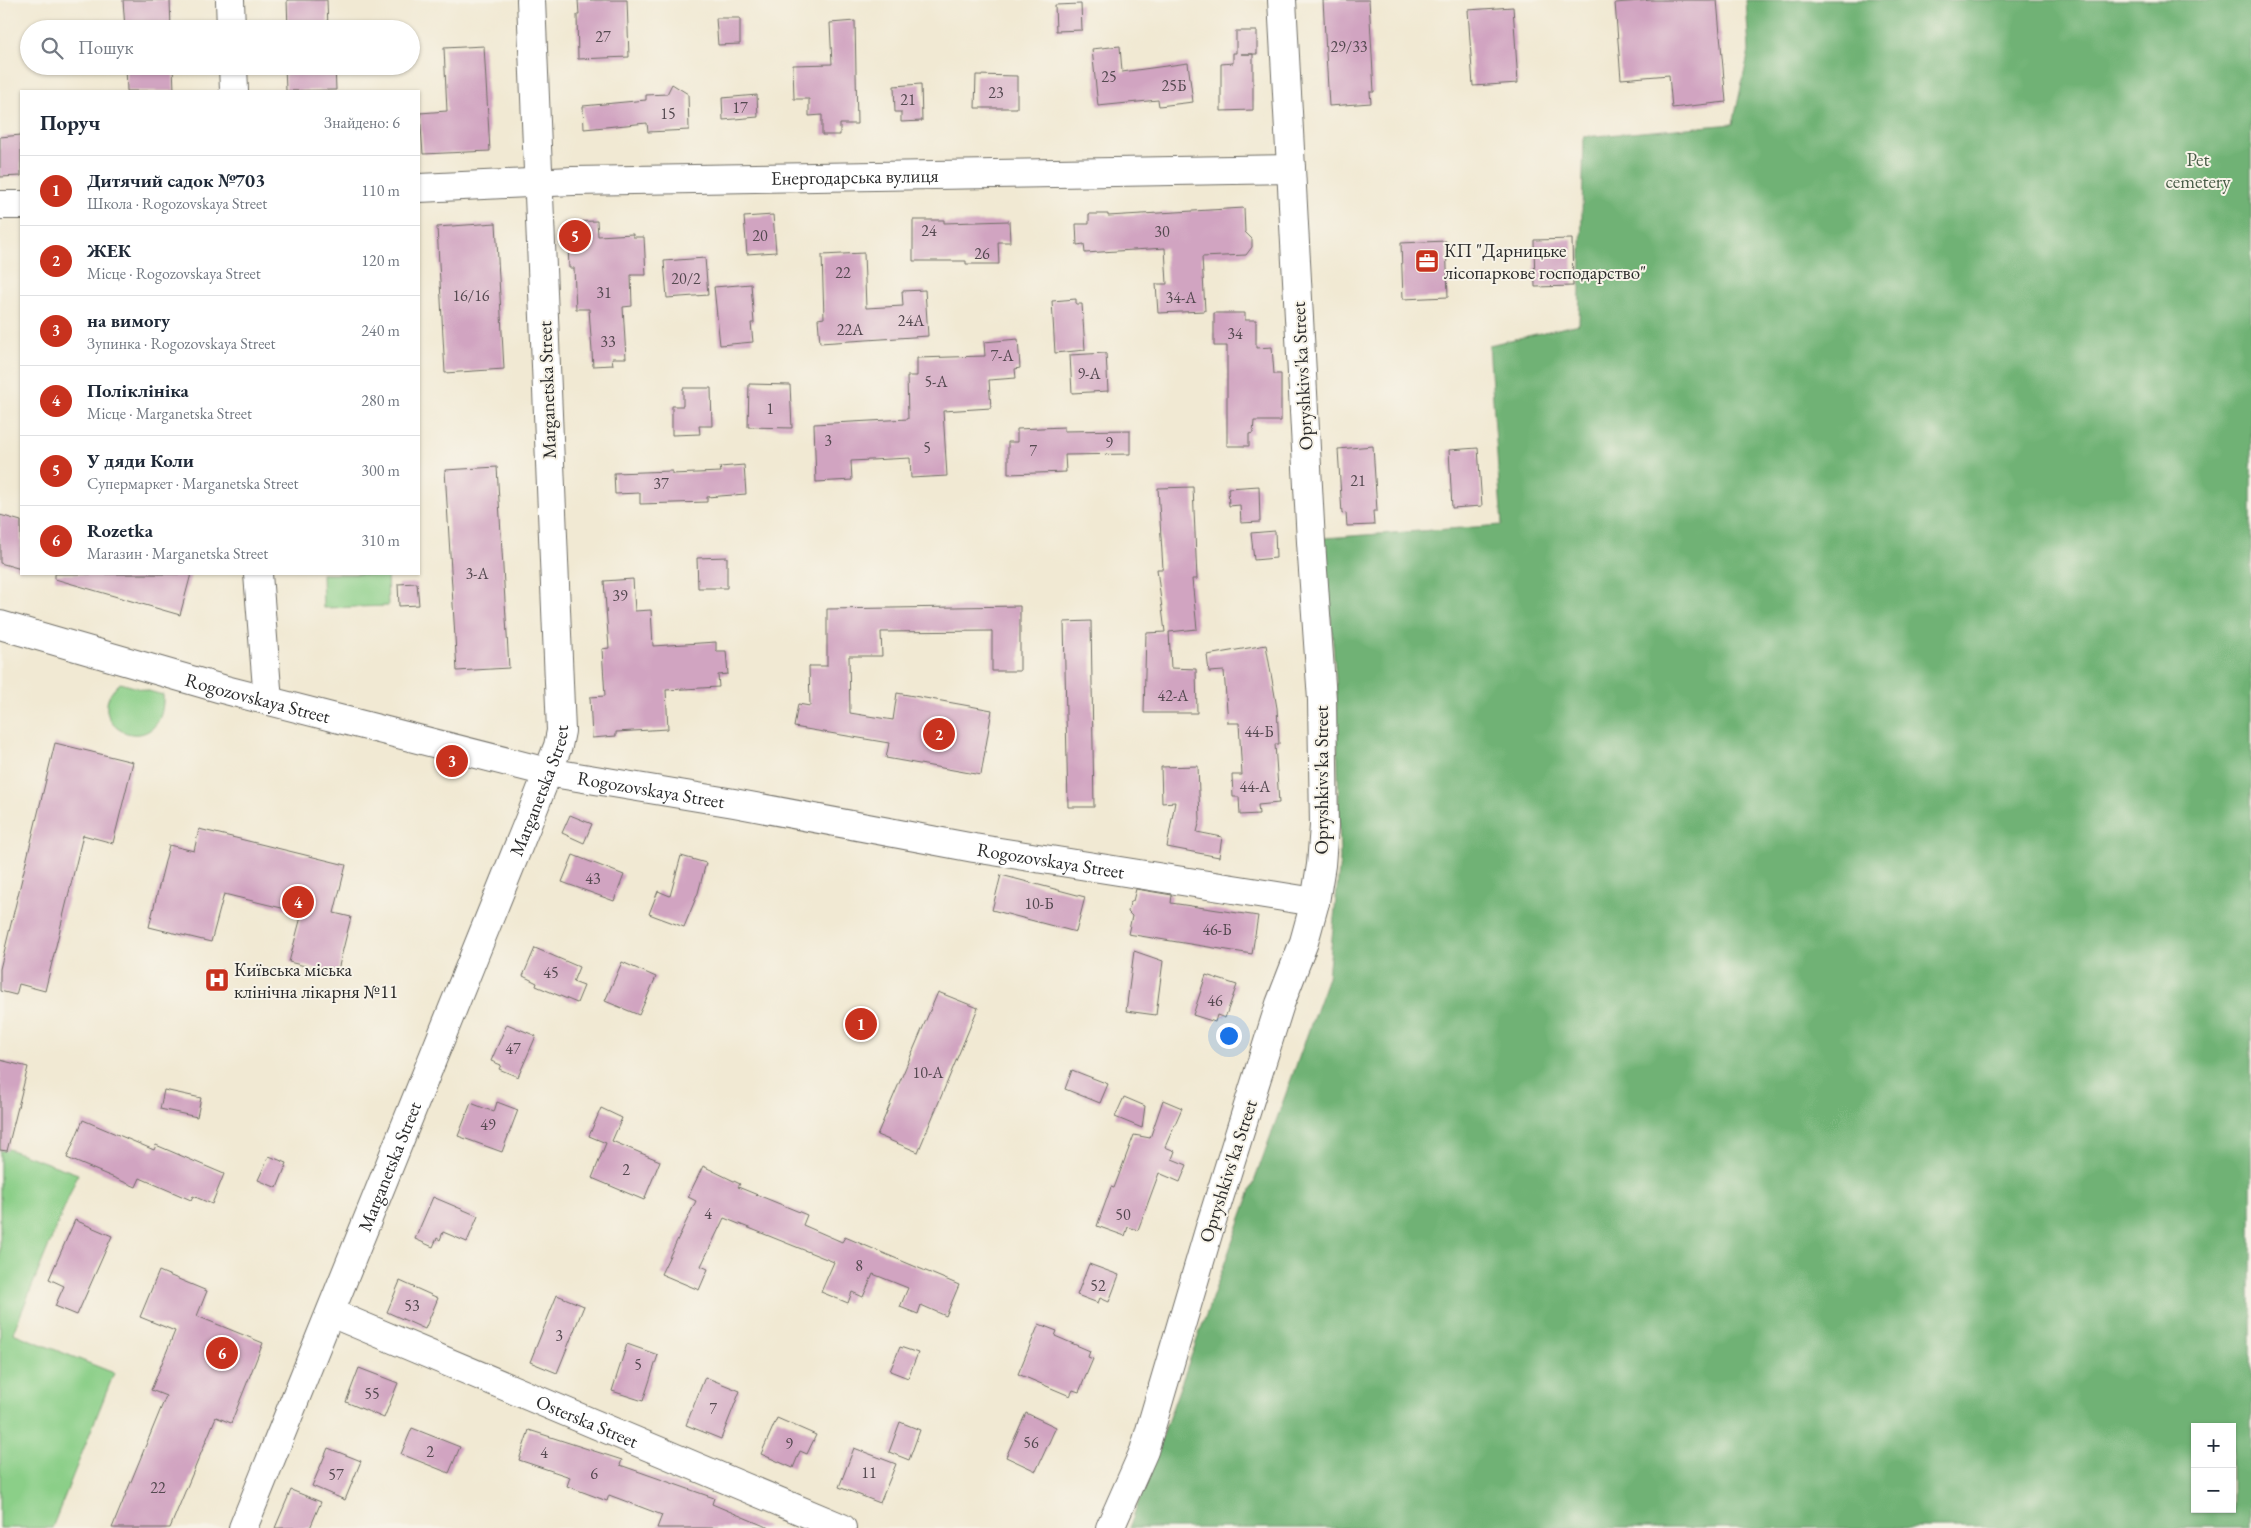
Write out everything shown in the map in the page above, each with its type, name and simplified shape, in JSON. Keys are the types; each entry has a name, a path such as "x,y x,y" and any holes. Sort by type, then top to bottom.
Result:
{"street":[{"path":"230,0 231,20"},
{"name":"Marganetska Street","path":"243,1528 535,806 558,746 561,731 531,0"},
{"name":"Opryshkivsʹka Street","path":"1110,1528 1144,1451 1210,1226 1280,1004 1304,942 1315,902 1324,826 1322,700 1311,542 1282,0"},
{"path":"233,75 234,90"},
{"name":"Енергодарська вулиця","path":"420,188 539,182 1291,169"},
{"path":"0,206 20,205"},
{"path":"258,575 268,701"},
{"name":"Rogozovskaya Street","path":"0,625 268,701 547,772 974,848 1315,902"},
{"name":"Osterska Street","path":"331,1314 842,1528"}],"green space":[{"name":"Pet cemetery","path":"1746,0 2251,0 2251,1528 1129,1528 1328,977 1340,859 1336,680 1324,538 1502,525 1489,345 1579,324 1584,137 1733,124 1749,51"},
{"path":"322,575 387,575 388,606 323,608"},
{"path":"120,683 163,695 161,714 154,726 144,733 132,734 121,731 112,723 107,712 108,699"},
{"path":"0,1146 78,1174 13,1333 114,1373 52,1528 0,1528"}],"building":[{"path":"123,0 170,0 171,20 124,20"},
{"path":"287,0 327,0 328,20 288,20"},
{"path":"578,0 627,0 629,57 578,59"},
{"path":"1323,0 1369,0 1374,92 1370,92 1371,103 1329,106"},
{"path":"1652,0 1717,0 1726,102 1672,108 1669,75 1621,79 1615,3"},
{"path":"1081,4 1082,30 1056,31 1055,5"},
{"path":"1513,7 1518,83 1473,86 1468,10"},
{"path":"716,18 740,18 740,44 718,45"},
{"path":"855,21 857,124 840,124 840,135 822,135 822,115 809,116 809,99 794,99 793,65 832,64 830,23"},
{"path":"1236,31 1257,31 1257,54 1253,54 1253,110 1221,111 1221,64 1233,63 1233,53 1236,53"},
{"path":"484,46 490,151 423,154 420,113 447,111 444,48"},
{"path":"1120,46 1122,72 1188,63 1193,102 1159,106 1158,100 1098,106 1092,49"},
{"path":"126,75 173,75 174,90 127,90"},
{"path":"285,75 335,75 336,90 286,90"},
{"path":"976,75 1017,76 1017,108 975,108"},
{"path":"672,84 688,94 689,130 648,132 647,123 584,129 583,106 646,100 646,95 667,94"},
{"path":"921,84 922,121 901,122 901,112 895,112 894,86"},
{"path":"757,95 758,117 723,120 722,98"},
{"path":"20,135 20,176 0,177 0,137"},
{"path":"1244,208 1245,232 1252,239 1252,247 1246,255 1202,257 1205,311 1158,313 1156,284 1167,284 1165,248 1085,253 1084,244 1077,245 1076,224 1089,224 1089,214 1108,214 1108,216"},
{"path":"773,215 776,252 747,254 744,217"},
{"path":"913,220 944,220 944,223 1009,221 1010,242 998,242 999,264 966,264 966,261 913,261"},
{"path":"597,221 598,236 633,234 633,237 644,237 646,275 631,275 632,306 623,307 626,358 612,358 613,365 593,366 589,309 576,309 574,268 569,268 567,222"},
{"path":"496,223 504,369 445,373 437,227"},
{"path":"1572,239 1573,286 1535,287 1534,240"},
{"path":"1446,241 1448,297 1403,299 1401,243"},
{"path":"864,253 866,308 903,306 902,291 925,290 928,336 820,343 818,319 824,318 822,255"},
{"path":"705,258 708,295 667,298 664,261"},
{"path":"751,284 754,323 751,323 753,342 720,345 714,287"},
{"path":"1076,299 1076,304 1082,304 1085,350 1055,353 1052,301"},
{"path":"1214,313 1245,313 1245,320 1256,320 1256,348 1272,347 1274,374 1281,374 1281,421 1254,421 1253,433 1249,434 1249,446 1227,446 1227,346 1214,346"},
{"path":"1018,339 1020,368 1015,369 1016,378 989,380 991,408 943,411 947,476 911,478 910,458 851,461 852,480 816,482 814,424 908,419 907,376 917,376 917,358 985,356 984,342"},
{"path":"1106,353 1108,391 1072,393 1070,355"},
{"path":"749,384 790,385 792,428 748,427"},
{"path":"683,388 711,388 712,426 699,426 700,434 672,435 672,406 683,406"},
{"path":"1064,427 1064,431 1130,430 1130,454 1065,455 1066,472 1008,474 1008,442 1017,442 1017,429"},
{"path":"1373,446 1377,511 1373,511 1374,525 1347,526 1346,513 1342,514 1338,449"},
{"path":"1478,448 1482,506 1452,508 1449,450"},
{"path":"744,465 746,494 707,497 707,502 640,504 640,493 615,494 614,473 672,471 672,474 721,472 720,467"},
{"path":"497,467 509,668 457,671 445,470"},
{"path":"1259,486 1260,522 1241,523 1240,505 1229,506 1228,488"},
{"path":"1193,487 1197,579 1192,579 1197,629 1169,632 1171,668 1196,669 1197,713 1144,713 1146,633 1165,632 1157,569 1163,569 1158,488"},
{"path":"0,515 20,521 20,569 0,563"},
{"path":"1275,531 1276,558 1254,560 1251,533"},
{"path":"727,557 727,588 698,588 697,558"},
{"path":"55,575 191,575 180,615 55,579"},
{"path":"633,579 635,611 651,610 653,646 716,642 716,651 726,651 728,674 718,675 719,687 666,690 668,729 616,732 616,736 592,738 590,697 605,696 602,649 609,648 604,581"},
{"path":"417,583 419,605 399,606 398,584"},
{"path":"1020,606 1020,671 992,671 992,631 881,632 882,656 849,656 850,713 893,720 897,693 992,710 981,775 886,758 889,743 794,727 798,704 810,706 809,666 827,666 827,609"},
{"path":"1091,621 1094,807 1068,807 1064,622"},
{"path":"1266,645 1277,708 1279,744 1275,744 1279,803 1258,805 1259,814 1240,815 1239,797 1233,797 1232,775 1242,775 1239,723 1228,723 1224,671 1209,672 1207,655"},
{"path":"55,743 133,762 113,843 83,835 45,991 19,984 16,995 0,991 0,969"},
{"path":"1198,766 1200,820 1197,832 1222,837 1219,857 1167,847 1175,802 1162,803 1161,767"},
{"path":"570,815 592,824 584,843 562,833"},
{"path":"199,829 346,865 334,913 351,917 337,974 289,962 302,913 224,894 211,942 149,927 169,845 194,851"},
{"path":"573,855 624,875 614,901 562,882"},
{"path":"681,856 706,863 698,893 684,927 649,914 658,891 670,896"},
{"path":"1001,875 1085,897 1076,932 992,910"},
{"path":"1136,889 1172,895 1171,903 1258,916 1252,954 1128,934 1132,916 1128,912"},
{"path":"535,948 579,967 573,982 584,986 577,1003 536,986 537,983 523,976"},
{"path":"1134,951 1163,961 1156,1015 1126,1011"},
{"path":"622,962 656,977 639,1015 605,1001"},
{"path":"1206,975 1237,985 1225,1018 1217,1015 1215,1022 1193,1015"},
{"path":"938,992 978,1008 918,1152 877,1135"},
{"path":"507,1024 536,1036 518,1077 499,1069 501,1065 491,1061"},
{"path":"0,1060 28,1067 7,1151 0,1150"},
{"path":"1072,1070 1108,1084 1100,1103 1065,1089"},
{"path":"164,1090 201,1098 197,1117 160,1109"},
{"path":"1124,1097 1145,1106 1142,1128 1115,1117"},
{"path":"1163,1100 1182,1108 1165,1147 1175,1151 1172,1159 1187,1165 1180,1182 1159,1173 1138,1230 1128,1227 1125,1236 1097,1226 1111,1187 1114,1188 1134,1135 1150,1138"},
{"path":"497,1102 518,1110 502,1152 458,1136 471,1103 494,1112"},
{"path":"601,1108 622,1118 612,1141 660,1161 644,1200 592,1178 606,1143 589,1136"},
{"path":"83,1120 154,1150 156,1145 224,1174 212,1204 193,1196 191,1200 140,1178 136,1187 67,1158"},
{"path":"269,1156 287,1163 277,1188 258,1180"},
{"path":"703,1166 740,1184 738,1187 807,1215 803,1225 842,1242 845,1237 959,1285 946,1316 921,1305 918,1314 900,1307 908,1288 873,1274 863,1297 852,1292 848,1303 821,1292 834,1262 724,1218 701,1266 708,1269 699,1290 661,1274 696,1201 688,1197"},
{"path":"433,1197 478,1216 467,1242 443,1232 440,1240 437,1238 433,1247 415,1239"},
{"path":"75,1220 112,1236 77,1315 55,1306 64,1286 49,1279"},
{"path":"1089,1264 1119,1275 1109,1302 1100,1298 1098,1303 1077,1295"},
{"path":"159,1271 207,1291 197,1316 263,1343 231,1423 216,1417 170,1528 112,1528 166,1396 151,1390 175,1331 140,1317"},
{"path":"400,1281 438,1298 425,1329 387,1312"},
{"path":"557,1295 584,1306 557,1373 530,1362"},
{"path":"1039,1324 1057,1331 1055,1336 1090,1351 1088,1357 1093,1359 1079,1392 1073,1390 1070,1396 1018,1374"},
{"path":"627,1344 658,1355 643,1401 612,1391"},
{"path":"900,1347 918,1353 908,1378 890,1371"},
{"path":"359,1368 398,1383 384,1418 346,1402"},
{"path":"705,1377 740,1391 721,1439 686,1425"},
{"path":"1026,1413 1056,1427 1036,1471 1006,1457"},
{"path":"777,1418 816,1435 807,1454 800,1451 793,1468 761,1454"},
{"path":"900,1422 920,1430 909,1460 889,1452"},
{"path":"412,1428 460,1447 449,1473 401,1454"},
{"path":"529,1430 622,1460 620,1465 714,1498 712,1504 769,1528 657,1528 662,1515 609,1495 607,1501 567,1486 570,1477 519,1460"},
{"path":"328,1448 361,1461 345,1500 312,1486"},
{"path":"854,1448 896,1464 880,1503 839,1487"},
{"path":"291,1490 321,1502 310,1528 275,1528"}],"place":[{"name":"У дяди Коли","path":"575,236"},
{"name":"КП \"Дарницьке лісопаркове господарство\"","path":"1427,261"},
{"name":"ЖЕК","path":"939,734"},
{"name":"на вимогу","path":"452,761"},
{"name":"Поліклініка","path":"298,902"},
{"name":"Київська міська клінічна лікарня №11","path":"217,980"},
{"name":"Дитячий садок №703","path":"861,1024"},
{"name":"Rozetka","path":"222,1353"}]}
